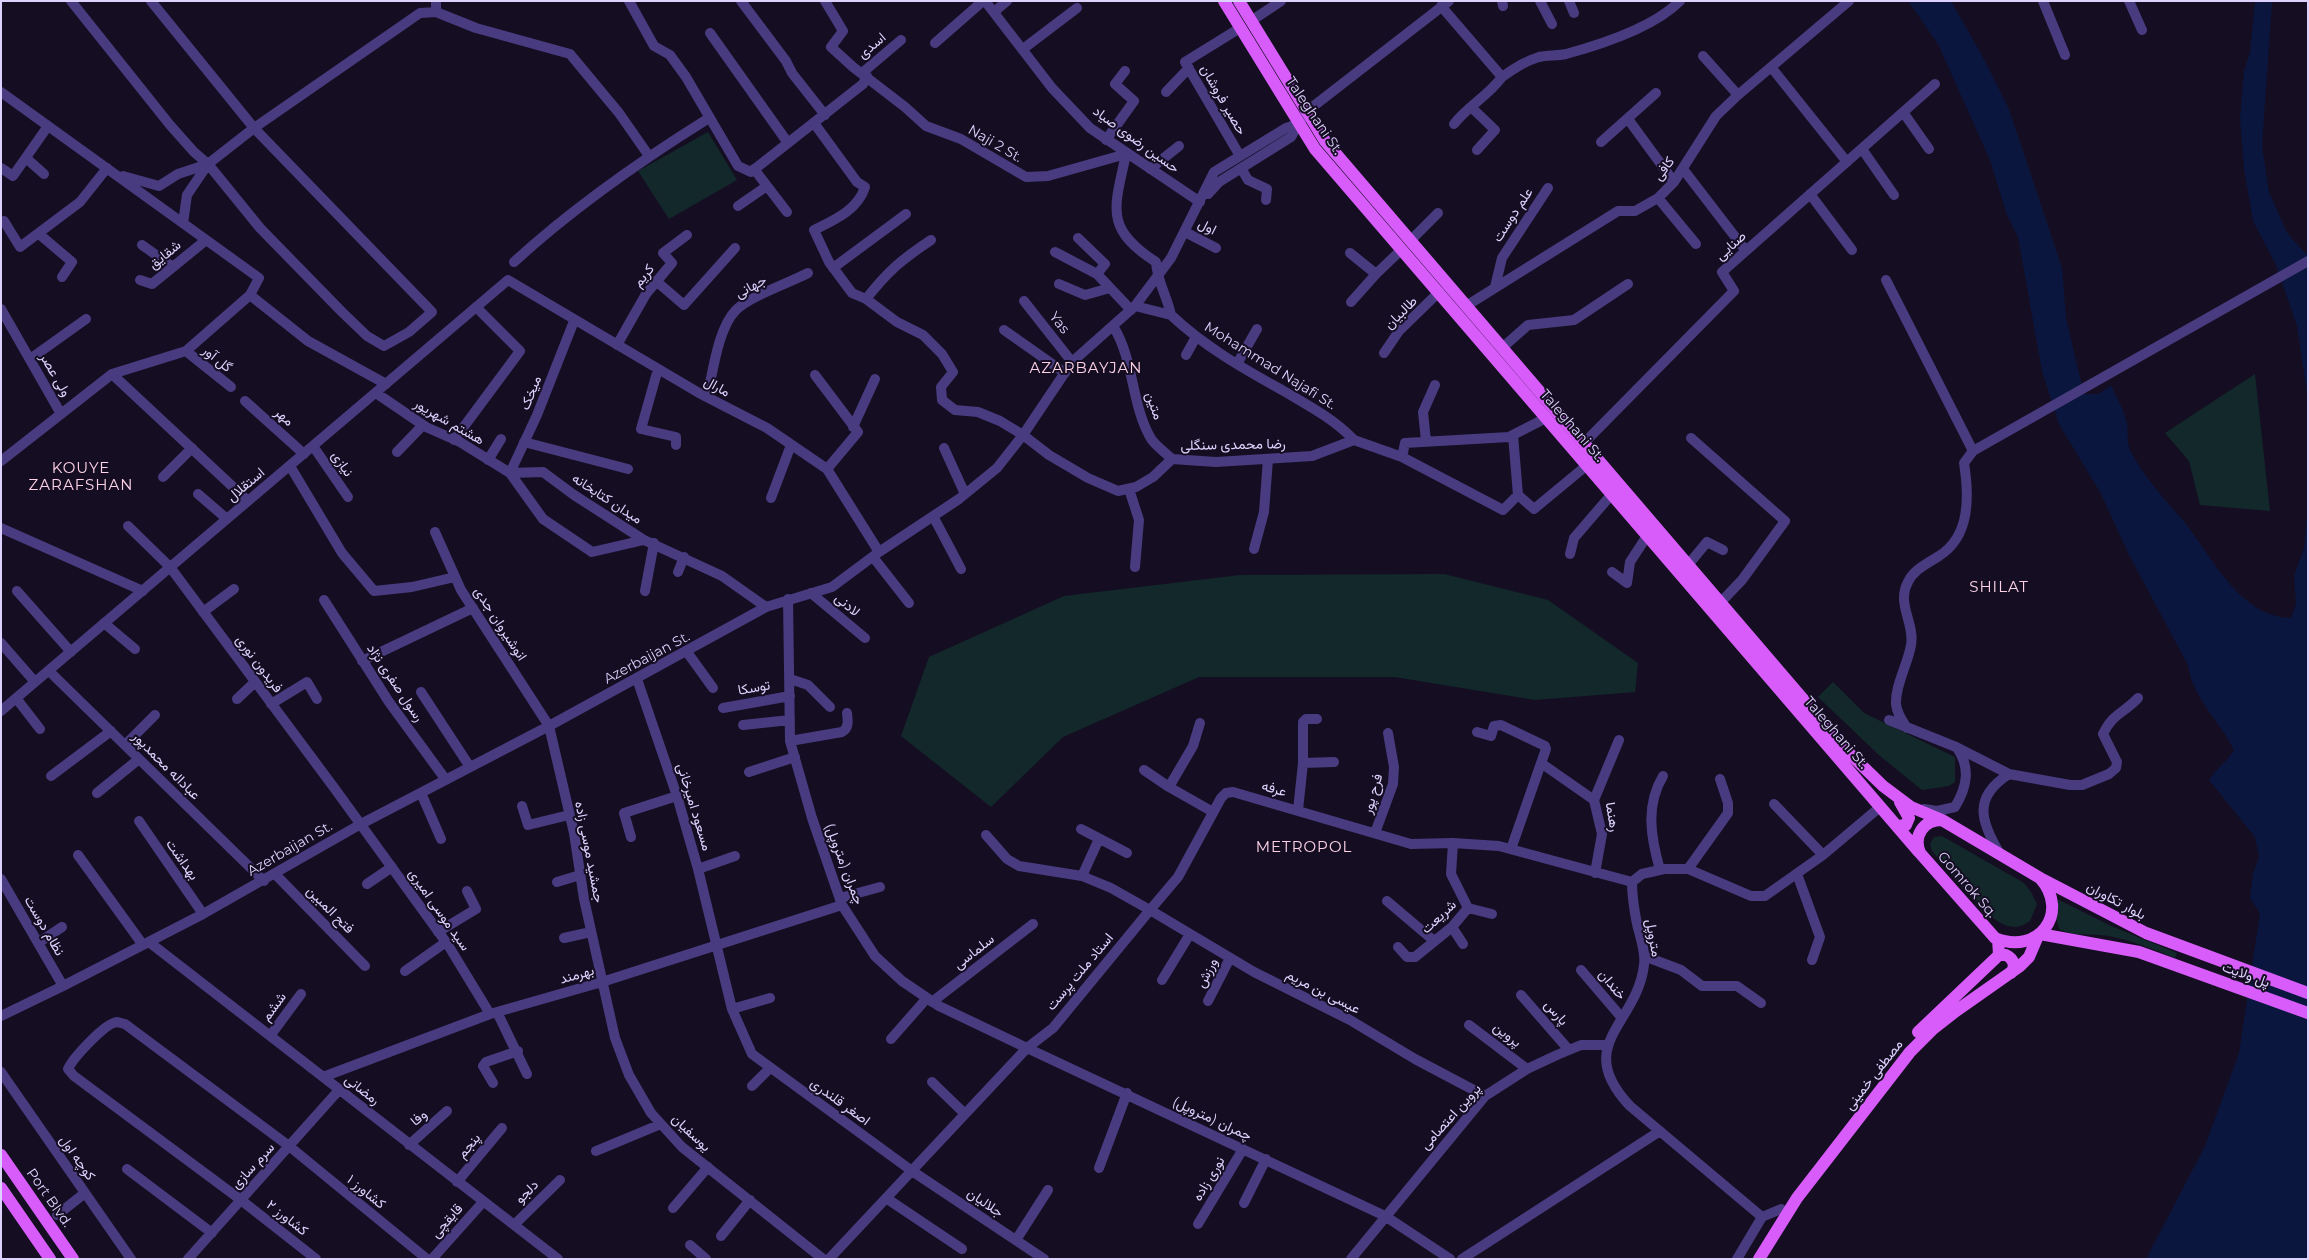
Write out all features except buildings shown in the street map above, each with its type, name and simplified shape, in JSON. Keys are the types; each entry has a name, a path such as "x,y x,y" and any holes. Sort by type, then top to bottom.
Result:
{"main road":[{"name":"Taleghani St.","path":"1224,1 1246,24 1324,141 1406,246 1439,292 1546,418 1579,447 1586,466 1920,853"},
{"name":"Taleghani St.","path":"1239,1 1246,24 1298,124 1315,149 1406,246 1466,306 1502,348 1579,447 1688,565 1850,754 1897,798 1911,807 1942,820"},
{"path":"1897,798 1909,818 1906,825 1897,826"},
{"path":"1942,820 2040,878 2046,885 2052,902 2050,920 2039,936"},
{"name":"Gomrok Sq.","path":"1942,820 1931,821 1920,832 1917,843 1920,853 1988,932 1998,939 2022,943 2039,936"},
{"name":"بلوار تکاوران","path":"2040,878 2146,933 2180,947"},
{"name":"پل ولایت","path":"2039,936 2139,952 2308,1013"},
{"name":"مصطفی خمینی","path":"1759,1259 1797,1198 1910,1052 1933,1029 2011,973 2029,957 2039,936"},
{"path":"1998,939 1999,955"},
{"name":"پل ولایت","path":"2180,947 2308,993"},
{"path":"1750,1259 1781,1210 1913,1037 1999,955 2006,954 2012,959 2014,966 2011,973"},
{"name":"Port Blvd.","path":"1,1155 73,1259"},
{"path":"1,1188 50,1259"}],"street":[{"path":"71,1 170,124 194,152 208,164 260,228 314,286 367,336 384,346 409,332 432,312 254,128 152,1"},
{"path":"436,1 436,12"},
{"path":"629,1 654,46 670,55 686,77 738,166 751,172 754,169 787,212"},
{"path":"741,1 786,60 792,73 825,115"},
{"name":"Naji 2 St.","path":"825,1 843,31 831,47 926,126 961,139 1026,177 1048,176 1126,154"},
{"path":"935,43 984,1"},
{"name":"حسین رضوی صیاد","path":"984,1 1052,88 1090,128 1200,202"},
{"path":"994,12 1007,1"},
{"path":"1246,24 1281,1"},
{"path":"1540,1 1552,24"},
{"path":"1569,1 1574,13"},
{"path":"1454,124 1464,110 1471,107 1492,90 1502,77 1518,66 1538,58 1564,54 1647,26 1670,12 1680,1"},
{"path":"2043,1 2065,55"},
{"path":"2129,1 2142,30"},
{"name":"کافی","path":"1466,306 1618,210 1635,211 1658,198 1674,182 1716,116 1847,2"},
{"path":"1200,202 1219,182 1291,137 1306,112 1439,5 1502,77"},
{"path":"1023,49 1077,8"},
{"path":"183,223 187,195 208,164 254,128 420,13 436,12 476,28 570,54 619,113 649,156"},
{"name":"حصیر فروشان","path":"1240,156 1186,62 1246,24"},
{"path":"710,33 788,143"},
{"name":"اسدی","path":"754,169 863,84 864,75 901,40"},
{"path":"1703,56 1738,95"},
{"path":"1771,67 1847,162"},
{"path":"1166,92 1189,68"},
{"path":"1106,140 1134,101 1114,84 1126,71"},
{"name":"صنایی","path":"1579,447 1734,291 1722,272 1935,84"},
{"path":"1,92 259,278 250,295 186,351 112,374 61,414"},
{"path":"1601,142 1628,120 1656,93"},
{"path":"1471,107 1495,130 1477,150"},
{"path":"1903,112 1929,149"},
{"path":"514,262 577,208 649,156 709,118"},
{"path":"1628,120 1674,182"},
{"path":"814,124 857,182 865,187 863,195 850,209 838,218 814,230 833,268 852,293 866,299 897,322 922,335 942,354 953,372 941,387 942,400 955,410 978,412 1000,421 1024,436 1048,455 1102,485 1118,491 1129,489 1139,520 1135,567"},
{"name":"Azerbaijan St.","path":"1,1016 203,914 362,824 637,679 766,607 832,587 876,554 965,494 997,468 1024,436 1072,362 1133,308 1171,258 1214,172 1286,128 1298,124"},
{"path":"1,168 13,176 48,126"},
{"path":"1150,169 1179,146"},
{"path":"1862,149 1894,195"},
{"path":"1056,252 1097,274 1133,308 1171,315 1167,296 1157,277 1156,262 1125,236 1118,222 1116,191 1126,154"},
{"path":"26,158 44,174"},
{"path":"111,171 159,186 178,174 208,164"},
{"path":"1241,168 1248,180 1266,190 1266,200"},
{"path":"1683,169 1746,251"},
{"path":"4,221 20,248 80,202 111,171"},
{"path":"738,206 767,186"},
{"name":"علم دوست","path":"1495,287 1502,258 1548,188"},
{"path":"1810,194 1852,250"},
{"path":"1658,198 1696,244"},
{"path":"1351,302 1376,274 1438,213"},
{"path":"833,268 906,214"},
{"name":"اول","path":"1185,232 1216,248"},
{"path":"39,234 72,262 62,277"},
{"name":"کریم","path":"616,345 656,281 672,263 663,253 687,235"},
{"path":"1078,238 1105,264 1097,274"},
{"name":"شقایق","path":"140,280 152,284 206,240"},
{"path":"866,299 886,274 904,258 930,240"},
{"path":"142,245 173,267"},
{"path":"656,281 684,305 735,248"},
{"path":"1350,253 1376,274"},
{"path":"1907,728 1898,715 1896,703 1911,645 1903,593 1909,580 1921,566 1939,556 1956,541 1968,505 1964,463 1973,451 2042,410 2308,261"},
{"name":"جهانی","path":"707,397 726,323 736,310 746,302 808,274"},
{"name":"مارال","path":"508,280 574,321 707,397 767,428 827,469 876,554 910,603"},
{"name":"استقلال","path":"1,711 508,280"},
{"path":"1886,280 1973,451"},
{"path":"1059,284 1086,295 1110,288"},
{"path":"1502,348 1528,325 1574,320 1628,284"},
{"name":"طالبیان","path":"1384,353 1399,331 1439,292"},
{"path":"250,295 308,340 386,384"},
{"name":"Yas","path":"1024,301 1072,362"},
{"path":"454,440 520,351 476,307"},
{"name":"Mohammad Najafi St.","path":"1171,315 1196,337 1237,364 1324,414 1354,440"},
{"name":"ولی عصر","path":"1,461 61,414 3,316"},
{"path":"30,359 86,319"},
{"name":"میخک","path":"510,473 574,321"},
{"name":"متین","path":"1113,326 1123,341 1131,382 1150,438 1172,459"},
{"path":"1237,364 1258,329"},
{"path":"1004,330 1065,373"},
{"path":"1186,355 1196,337"},
{"name":"گل آور","path":"186,351 231,387"},
{"path":"658,369 641,429 676,438 676,445"},
{"path":"112,374 248,501"},
{"path":"815,375 858,432 827,469"},
{"path":"854,426 875,379"},
{"path":"1426,441 1423,412 1434,386"},
{"name":"هشتم شهریور","path":"376,393 423,425 454,440 510,473"},
{"name":"مهر","path":"245,401 304,454"},
{"path":"1402,457 1405,443 1513,435 1546,418"},
{"path":"397,452 423,425"},
{"path":"1513,435 1518,495 1534,510 1586,466"},
{"path":"488,460 501,438"},
{"path":"1691,438 1785,521 1742,580 1720,603"},
{"path":"1354,440 1402,457 1503,510 1518,495"},
{"name":"رضا محمدی سنگلی","path":"1129,489 1136,488 1153,477 1172,459 1216,462 1312,456 1354,440"},
{"path":"524,442 628,469"},
{"path":"771,498 791,445"},
{"name":"نیازی","path":"313,446 348,497"},
{"path":"163,477 192,448"},
{"path":"944,448 965,494"},
{"path":"1254,549 1264,512 1268,459"},
{"path":"290,466 342,553 374,591 412,587 455,578"},
{"name":"میدان کتابخانه","path":"510,473 543,472 574,495 644,540"},
{"name":"میدان کتابخانه","path":"510,473 543,519 592,552 644,540"},
{"path":"198,494 226,520"},
{"path":"1570,554 1574,538 1611,495"},
{"path":"933,516 961,569"},
{"name":"فریدون نوری","path":"128,526 170,567 362,824"},
{"path":"2,528 143,591"},
{"name":"انوشیروان جدی","path":"436,532 455,578 549,726"},
{"path":"1612,572 1627,583 1630,562 1647,536"},
{"path":"644,540 722,576 766,607"},
{"path":"1688,565 1707,542 1723,550"},
{"path":"645,591 654,544"},
{"path":"678,572 684,557"},
{"path":"203,612 234,589"},
{"path":"17,591 71,652"},
{"name":"لادنی","path":"811,593 865,638"},
{"name":"چمران (متروپل)","path":"788,599 790,741 812,818 841,902 875,956 902,981 929,1000 1385,1216 1450,1259"},
{"name":"رسول صفری نژاد","path":"324,600 389,702 446,780"},
{"path":"362,661 473,608"},
{"path":"104,624 135,649"},
{"path":"1,643 35,682"},
{"path":"687,652 713,688"},
{"name":"عباداله محمدپور","path":"49,671 264,881"},
{"name":"مسعود امیرخانی","path":"637,679 678,796 716,946"},
{"path":"790,679 808,685 830,707"},
{"path":"237,698 255,682"},
{"path":"272,704 306,682 317,699"},
{"path":"421,692 470,767"},
{"name":"توسکا","path":"723,708 790,696"},
{"path":"16,698 40,729"},
{"path":"1888,720 1956,747 2009,774 2070,785 2082,784 2109,774 2116,768 2117,762 2103,734 2116,714 2128,709 2138,698"},
{"path":"790,741 842,732 848,725 847,713"},
{"path":"125,745 155,715"},
{"path":"1298,810 1303,764 1303,722 1306,719 1317,719"},
{"path":"742,725 790,720"},
{"path":"1169,787 1193,746 1200,723"},
{"path":"1477,732 1491,736 1494,726 1501,725 1545,746 1546,750 1511,849"},
{"name":"جمشید موسی زاده","path":"549,726 569,815 602,982"},
{"path":"51,776 111,731"},
{"name":"فرح پور","path":"1376,833 1393,784 1394,767 1388,733"},
{"name":"رهنما","path":"1595,873 1602,834 1594,800 1620,740"},
{"path":"1911,807 1937,811 1955,807 1963,794 1967,774 1962,756 1956,747"},
{"path":"749,772 795,757"},
{"path":"97,793 139,759"},
{"path":"1303,764 1334,762"},
{"path":"1541,763 1594,800"},
{"path":"1144,770 1169,787 1213,812"},
{"path":"2000,854 1984,822 1983,808 1991,788 2009,774"},
{"path":"1660,870 1652,842 1651,822 1656,787 1663,776"},
{"path":"1688,869 1728,813 1728,803 1720,779"},
{"name":"عرفه","path":"1150,910 1178,877 1226,792 1234,792 1411,844 1453,843 1499,846 1632,882"},
{"path":"421,793 441,839"},
{"path":"631,837 624,813 678,796"},
{"path":"1774,804 1823,855"},
{"path":"522,806 528,826 569,815"},
{"path":"1632,882 1642,874 1660,870 1688,869 1752,896 1765,896 1823,855 1880,807"},
{"name":"بهداشت","path":"139,821 203,914"},
{"name":"سید موسی امیری","path":"362,824 494,1013 518,1051 527,1074"},
{"path":"1081,829 1126,853"},
{"path":"986,835 1007,859 1019,866 1082,876 1111,888 1150,910"},
{"path":"1082,876 1099,839"},
{"name":"شریعت","path":"1398,947 1411,958 1415,957 1452,926 1468,908 1451,874 1453,843"},
{"path":"78,855 146,944"},
{"path":"698,869 736,856"},
{"path":"367,884 392,867"},
{"name":"فتح المبین","path":"275,874 365,966"},
{"path":"1797,874 1820,937 1812,960"},
{"path":"557,882 580,875"},
{"name":"نظام دوست","path":"1,879 63,986"},
{"name":"متروپل","path":"1632,882 1632,902 1644,956 1639,990 1607,1045 1607,1070 1616,1090 1660,1131 1762,1217"},
{"name":"بهرمند","path":"323,1077 494,1013 602,982 716,946 880,887"},
{"path":"438,932 476,910 467,891"},
{"path":"1387,900 1433,940"},
{"path":"1468,908 1492,914"},
{"name":"عیسی بن مریم","path":"1150,910 1254,972 1350,1020 1415,1059 1485,1096"},
{"name":"استاد ملت پرست","path":"1027,1048 1052,1028 1150,910"},
{"name":"سلماسی","path":"891,1039 929,1000 1033,924"},
{"path":"1452,926 1463,944"},
{"path":"38,943 62,927"},
{"path":"564,938 591,932"},
{"path":"1162,980 1190,934"},
{"path":"405,971 446,942"},
{"name":"رمضانی","path":"146,944 270,1036 558,1259"},
{"path":"716,946 732,1008 770,998"},
{"path":"1644,956 1681,970 1702,986 1737,986 1761,1004"},
{"name":"ورزش","path":"1208,1001 1230,958"},
{"name":"خندان","path":"1581,970 1622,1018"},
{"name":"یوسفیان","path":"602,982 615,1038 629,1075 651,1113 682,1147 823,1259"},
{"name":"ششم","path":"270,1036 301,994"},
{"name":"پارس","path":"1521,995 1569,1050"},
{"name":"اصغر قلندری","path":"732,1008 752,1054 912,1171"},
{"name":"کشاورز ۱","path":"241,1200 74,1076 68,1069 71,1061 107,1026 117,1022 125,1024 289,1146 426,1259"},
{"name":"پروین","path":"1468,1025 1527,1069"},
{"name":"پروین اعتصامی","path":"1351,1259 1485,1096 1527,1069 1569,1050 1581,1045 1607,1045"},
{"path":"830,1259 964,1113 1027,1048"},
{"path":"493,1083 484,1071 483,1066 486,1062 518,1051"},
{"path":"752,1086 770,1068"},
{"name":"کوچه اول","path":"1,1072 131,1259"},
{"path":"932,1082 964,1113"},
{"name":"سرم سازی","path":"191,1258 339,1090"},
{"path":"1099,1168 1127,1093"},
{"name":"وفا","path":"410,1145 447,1111"},
{"path":"596,1151 661,1124"},
{"name":"پنجم","path":"457,1182 502,1128"},
{"path":"1462,1259 1660,1131"},
{"name":"نوری زاده","path":"1198,1224 1243,1148"},
{"path":"1244,1203 1266,1159"},
{"path":"673,1208 708,1167"},
{"path":"128,1169 212,1232"},
{"name":"جلالیان","path":"912,1171 1016,1240 1031,1255 1044,1259"},
{"name":"دلجو","path":"514,1225 560,1180"},
{"path":"1016,1240 1048,1190"},
{"path":"57,1215 85,1193"},
{"path":"886,1198 962,1249"},
{"name":"کشاورز ۲","path":"241,1200 316,1259"},
{"path":"721,1236 750,1200"},
{"name":"قایقچی","path":"432,1259 483,1202"},
{"path":"1737,1259 1762,1217 1781,1210"},
{"path":"690,1244 706,1259"}],"green space":[{"path":"708,132 737,180 669,219 638,171"},
{"path":"2255,374 2270,511 2200,505 2189,461 2165,433"},
{"path":"1444,574 1548,600 1638,663 1635,692 1535,700 1395,677 1199,677 1063,737 991,807 901,736 929,657 1064,596 1240,575"},
{"path":"1833,682 1864,713 1955,757 1955,782 1949,786 1922,790 1880,756 1818,697"},
{"path":"1942,836 2024,883 2037,904 2030,921 2017,927 2011,927 1999,922 1978,905 1932,851 1930,844 1934,837"},
{"path":"2055,898 2111,926 2177,953 2175,958 2142,945 2117,938 2070,933 2059,929"}],"water":[{"path":"1908,1 1951,1 1985,61 2008,107 2062,268 2066,318 2084,394 2099,394 2111,385 2125,416 2130,450 2142,470 2185,523 2229,583 2242,597 2257,608 2273,615 2291,618 2296,604 2294,576 2304,548 2308,507 2308,1259 2146,1259 2205,1146 2239,1053 2260,913 2250,898 2253,873 2259,857 2255,837 2209,780 2234,750 2195,689 2188,665 2129,555 2100,492 2059,424 2042,371 2018,237 2007,215 1990,160 1938,44"},
{"path":"2255,1 2272,1 2262,146 2269,192 2287,233 2308,256 2308,399 2297,326 2276,265 2253,221 2244,169 2240,119 2244,71 2250,53"}],"district":[{"name":"AZARBAYJAN","path":"1086,369"},
{"name":"KOUYE ZARAFSHAN","path":"81,478"},
{"name":"SHILAT","path":"1999,588"},
{"name":"METROPOL","path":"1304,848"}]}
